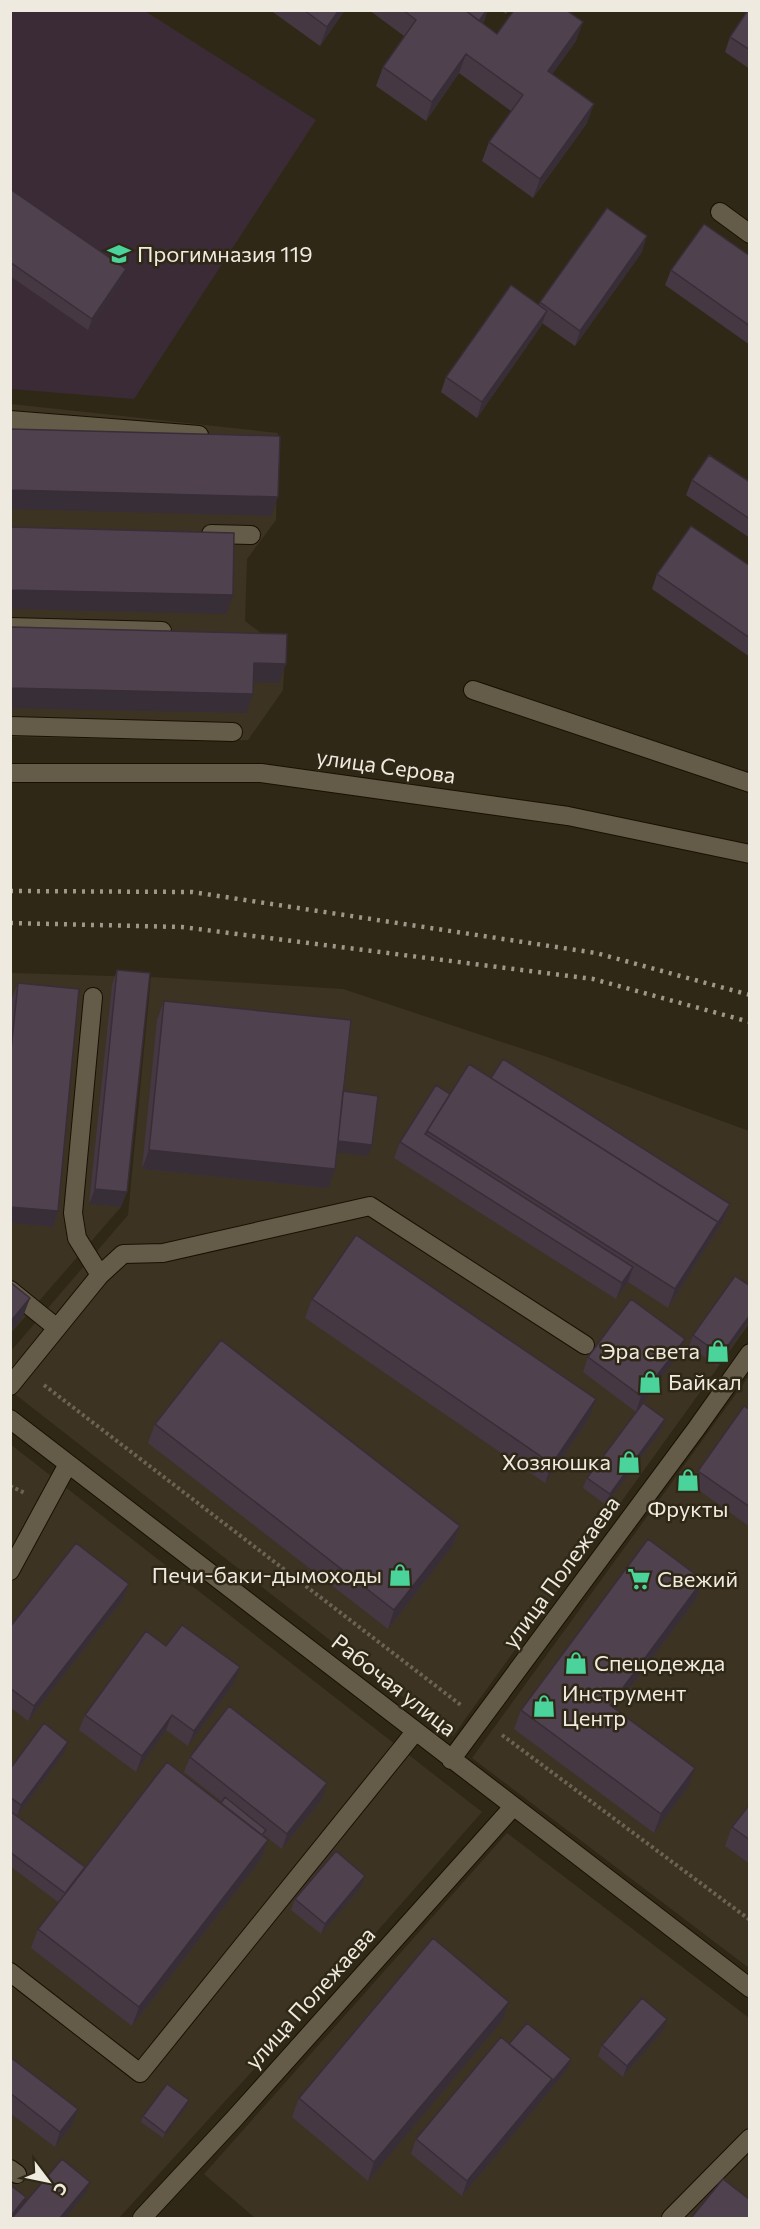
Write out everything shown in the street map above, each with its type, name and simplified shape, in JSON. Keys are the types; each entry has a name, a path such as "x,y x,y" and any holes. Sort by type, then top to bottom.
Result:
{"street":[{"path":"720,212 750,234"},
{"path":"10,420 213,436"},
{"path":"194,533 251,535"},
{"path":"10,627 184,632"},
{"path":"473,690 750,783"},
{"path":"10,726 233,732"},
{"name":"улица Серова","path":"10,773 261,773 568,816 750,854"},
{"path":"93,997 73,1213 77,1238 100,1275"},
{"path":"10,1386 100,1275 123,1254 164,1253 370,1206 585,1345"},
{"path":"10,1290 57,1328"},
{"name":"улица Полежаева","path":"452,1760 750,1353"},
{"name":"Рабочая улица","path":"10,1419 750,1988"},
{"path":"10,1571 68,1464"},
{"path":"10,1972 140,2073 415,1732"},
{"name":"улица Полежаева","path":"142,2218 235,2118 513,1808"},
{"path":"671,2218 750,2138"}],"path":[{"path":"24,1369 481,1720 750,1920"}],"shaded area":[{"name":"Прогимназия 119","path":"10,11 145,11 316,120 134,399 11,389"},
{"path":"11,404 278,433 276,520 247,559 245,621 285,651 283,690 248,740 11,737"},
{"path":"11,973 144,977 121,1207 11,1333"},
{"path":"151,977 343,989 547,1057 749,1131 749,1324 453,1736 11,1391 11,1351 128,1215"},
{"path":"749,1376 749,1968 472,1758"},
{"path":"10,1444 482,1812 306,2012 119,2218 11,2218"},
{"path":"507,1833 749,2018 749,2218 255,2218 204,2174"}],"building":[{"path":"304,10 339,10 327,27"},
{"path":"403,10 465,10 497,34 514,10 566,10 583,22 548,71 594,104 540,179 489,142 523,95 466,54 432,102 383,67 416,20"},
{"path":"465,10 487,10 479,21"},
{"path":"750,10 750,50 730,37"},
{"path":"10,189 126,269 92,319 10,262"},
{"path":"607,208 647,236 580,331 540,302"},
{"path":"704,224 750,256 750,326 671,270"},
{"path":"511,285 547,311 482,402 446,377"},
{"path":"10,429 280,436 278,497 10,490"},
{"path":"709,455 750,482 750,519 692,480"},
{"path":"691,526 750,566 750,638 657,574"},
{"path":"10,527 234,533 233,595 10,590"},
{"path":"10,627 287,634 286,664 254,663 253,694 10,688"},
{"path":"117,970 150,973 127,1192 95,1189"},
{"path":"18,983 79,989 58,1211 10,1207 10,1060"},
{"path":"164,1001 351,1020 335,1169 149,1150"},
{"path":"503,1059 730,1204 716,1226 718,1222 491,1078"},
{"path":"469,1064 718,1222 675,1289 427,1131"},
{"path":"436,1085 450,1094 425,1134 633,1267 622,1283 400,1142"},
{"path":"343,1091 378,1096 372,1145 338,1141"},
{"path":"356,1235 596,1399 552,1464 312,1299"},
{"path":"735,1276 750,1286 750,1315 721,1355 693,1335"},
{"path":"10,1282 30,1298 10,1322"},
{"path":"631,1299 685,1339 641,1396 588,1357"},
{"path":"221,1340 460,1526 394,1610 155,1424"},
{"path":"643,1403 665,1419 610,1494 587,1478"},
{"path":"744,1406 750,1410 750,1507 698,1471"},
{"path":"648,1539 703,1580 610,1705 695,1768 661,1814 521,1710"},
{"path":"76,1543 129,1584 34,1706 10,1688 10,1627"},
{"path":"182,1625 240,1667 194,1731 172,1715 142,1756 85,1715 146,1631 166,1646"},
{"path":"229,1706 327,1783 287,1834 190,1757"},
{"path":"44,1723 68,1742 21,1805 10,1797 10,1769"},
{"path":"167,1762 268,1840 139,2007 38,1929"},
{"path":"225,1797 266,1830 262,1835 221,1803"},
{"path":"750,1804 750,1840 732,1827"},
{"path":"10,1811 85,1867 65,1893 10,1852"},
{"path":"336,1851 365,1876 325,1924 295,1899"},
{"path":"433,1938 509,2002 374,2162 299,2098"},
{"path":"642,1998 667,2019 627,2066 602,2045"},
{"path":"527,2023 571,2059 550,2084 552,2079 509,2044"},
{"path":"501,2037 552,2079 467,2181 416,2139"},
{"path":"10,2057 78,2109 60,2132 10,2093"},
{"path":"167,2084 189,2100 165,2133 143,2116"},
{"path":"62,2159 90,2182 60,2218 12,2218"},
{"path":"723,2179 750,2200 750,2218 691,2218"},
{"path":"10,2185 26,2197 10,2217"}],"railway":[{"path":"10,891 192,892 596,953 750,995"},
{"path":"10,923 182,927 593,979 750,1022"}],"place":[{"name":"Прогимназия 119","path":"119,254"},
{"name":"Эра света","path":"718,1351"},
{"name":"Байкал","path":"650,1382"},
{"name":"Хозяюшка","path":"629,1462"},
{"name":"Фрукты","path":"688,1480"},
{"name":"Печи-баки-дымоходы","path":"400,1575"},
{"name":"Свежий","path":"639,1579"},
{"name":"Спецодежда","path":"576,1663"},
{"name":"Инструмент Центр","path":"544,1706"}]}
